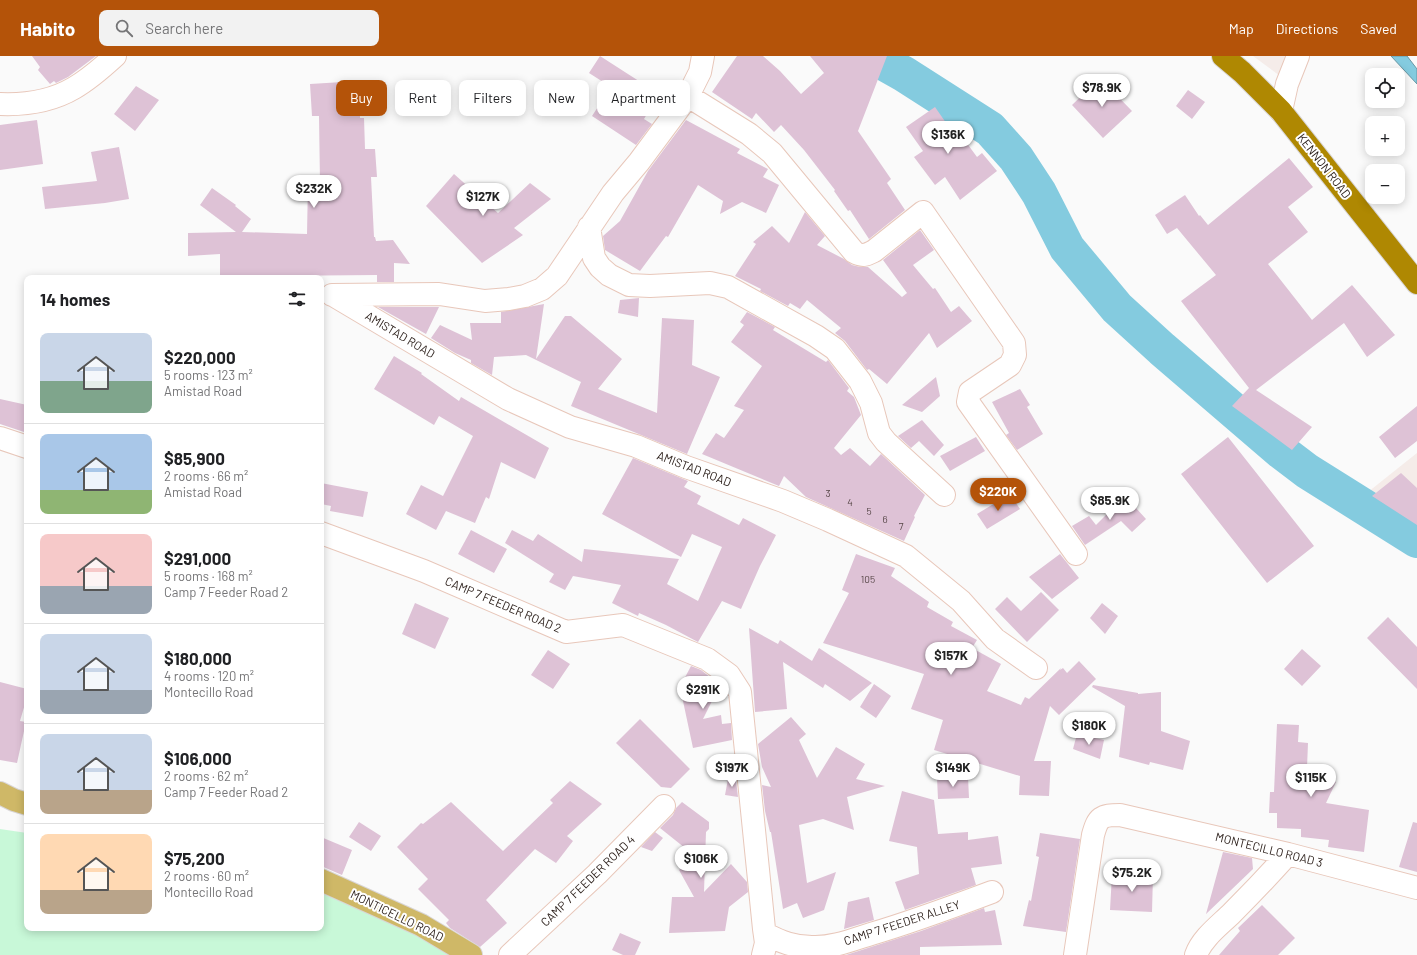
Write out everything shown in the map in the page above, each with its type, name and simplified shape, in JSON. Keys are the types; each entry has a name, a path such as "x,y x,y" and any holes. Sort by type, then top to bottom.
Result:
{"highway":[{"name":"KENNON ROAD","path":"1223,56 1242,72 1281,111 1417,283"}],"main road":[{"path":"0,793 24,803"},
{"name":"MONTICELLO ROAD","path":"324,881 421,925 471,955"}],"street":[{"path":"0,104 26,103 52,98 75,88 104,67 115,56"},
{"name":"AMISTAD ROAD","path":"690,92 700,72 703,56"},
{"path":"1281,111 1287,84 1298,56"},
{"path":"690,97 749,134 772,153 854,252 861,256 865,256 874,251 923,212 1014,343 1015,355 1010,365 970,392 968,402 1076,554"},
{"name":"AMISTAD ROAD","path":"327,296 438,294 485,301 525,296 542,289 557,276 612,193 639,162 673,116"},
{"path":"589,227 594,258 600,267 609,275 629,285 650,286 710,283 728,287 816,336 835,349 860,381 871,403 879,432 883,438 944,495"},
{"name":"AMISTAD ROAD","path":"327,296 508,399 570,427 636,446 686,467 783,501 906,556 961,601 995,639 1036,668"},
{"path":"0,438 24,446"},
{"name":"CAMP 7 FEEDER ROAD 2","path":"324,534 424,571 566,632 623,625 707,659 729,674 740,692 764,929 766,934 766,943 763,955"},
{"name":"CAMP 7 FEEDER ROAD 4","path":"510,955 597,874 664,806"},
{"name":"MONTECILLO ROAD 3","path":"1075,955 1093,835 1096,825 1100,819 1106,815 1120,815 1288,854 1417,888"},
{"path":"1196,955 1198,949 1209,936 1269,876 1288,854"},
{"name":"CAMP 7 FEEDER ALLEY","path":"766,934 788,944 814,947 831,945 907,924 992,892"}],"shaded area":[{"path":"1253,56 1285,56 1280,76"},
{"path":"1417,453 1417,534 1363,496"}],"green space":[{"path":"0,829 24,833 24,931 324,931 324,894 464,955 0,955"}],"water":[{"path":"1391,56 1407,56 1417,69 1417,84 1405,71 1405,68 1402,68"}],"building":[{"path":"32,56 96,56 68,77 56,83 54,81 50,84 38,70 40,67"},
{"path":"600,56 637,80 600,80 589,73"},
{"path":"737,56 763,56 780,71 801,94 824,73 810,56 887,56 858,131 891,179 887,183 905,210 869,239 850,210 848,211 834,191 835,190 804,150 781,125 774,132 756,113 752,119 712,92"},
{"path":"1100,78 1132,111 1103,138 1072,105"},
{"path":"336,82 336,116 360,116 360,118 364,118 365,149 375,149 377,177 371,177 374,237 376,241 393,240 410,264 394,263 394,282 377,282 377,275 220,275 220,254 188,256 188,233 236,232 200,205 212,188 236,205 235,206 251,219 242,232 307,234 308,182 320,183 319,116 312,116 310,84"},
{"path":"136,86 159,100 135,131 114,114"},
{"path":"1188,90 1205,102 1192,119 1176,106"},
{"path":"935,107 951,130 955,127 977,157 982,153 997,171 960,200 945,177 935,185 914,157 923,151 906,127"},
{"path":"597,108 597,116 646,116 644,119 652,124 636,145 592,116"},
{"path":"37,120 43,164 0,170 0,125"},
{"path":"686,120 740,149 737,153 768,169 763,177 779,185 766,213 742,202 720,214 723,201 698,185 668,237 666,236 640,271 605,250 603,236 620,221 648,171"},
{"path":"119,147 129,199 45,209 42,187 97,181 91,152"},
{"path":"1289,158 1313,187 1288,207 1308,232 1268,264 1312,320 1352,285 1395,335 1367,357 1344,323 1256,390 1312,427 1292,450 1232,406 1249,388 1181,301 1216,275 1177,228 1167,234 1155,215 1185,195 1199,216 1200,215 1208,225"},
{"path":"454,174 498,213 530,183 551,199 514,228 523,235 482,263 426,206"},
{"path":"805,212 825,236 817,245 844,259 852,265 868,267 902,297 907,293 883,260 920,230 934,250 913,265 933,289 935,288 951,312 959,306 972,321 937,348 929,333 887,384 869,369 867,370 845,341 835,333 841,328 807,300 800,309 790,303 788,306 760,291 761,289 735,276 756,244 753,242 772,226 789,243"},
{"path":"639,298 638,317 618,313 620,300"},
{"path":"544,304 536,359 565,316 571,316 622,359 598,389 657,413 662,318 694,320 692,365 720,377 687,454 571,406 581,382 526,355 494,357 492,375 471,363 471,360 455,353 431,338 440,325 472,340 470,323 501,323 501,312"},
{"path":"378,307 439,307 426,334"},
{"path":"747,312 775,327 773,330 826,362 828,360 849,388 847,391 854,397 861,415 834,448 841,455 850,448 870,466 881,454 925,495 914,516 915,517 904,541 806,497 784,476 779,486 702,454 716,433 724,438 744,410 734,406 762,366 731,342 744,325 740,322"},
{"path":"394,356 422,373 421,374 459,401 461,397 549,448 535,479 501,462 489,499 486,497 475,523 446,511 436,530 406,514 421,485 443,496 473,436 439,416 434,425 374,389"},
{"path":"936,377 940,396 922,412 902,405"},
{"path":"1020,389 1030,405 1027,407 1043,434 1017,450 1006,435 1009,433 992,402"},
{"path":"0,399 24,404 24,432 0,424"},
{"path":"1417,406 1417,441 1395,458 1379,437"},
{"path":"922,420 944,445 934,456 919,441 911,448 898,436"},
{"path":"976,437 985,451 950,471 940,456"},
{"path":"1228,437 1314,546 1267,583 1181,474"},
{"path":"633,458 688,481 684,487 701,496 697,504 739,525 743,518 776,535 760,566 741,609 722,601 698,642 666,625 639,613 638,616 612,603 621,585 573,576 565,590 549,582 554,574 505,543 512,530 533,541 538,534 582,562 584,549 679,559 667,584 698,601 722,547 692,534 681,557 602,514"},
{"path":"1401,473 1417,488 1417,525 1372,496"},
{"path":"324,484 368,492 363,517 330,511 331,506 324,505"},
{"path":"1010,494 1020,509 987,529 977,514"},
{"path":"1125,496 1146,519 1132,532 1121,521 1085,545 1072,526 1089,516 1096,525"},
{"path":"471,530 507,549 494,573 458,554"},
{"path":"856,554 895,568 891,576 929,602 927,607 953,622 951,626 977,640 972,648 1001,664 987,691 1021,705 1025,697 1029,699 1061,668 1060,670 1063,668 1067,673 1079,661 1096,679 1059,715 1050,706 1034,761 1051,761 1049,796 1019,795 1020,776 934,750 943,720 911,709 924,674 823,643 849,593 842,590"},
{"path":"1060,554 1079,578 1052,599 1029,577"},
{"path":"1041,592 1059,610 1027,642 995,609 1007,597 1021,611"},
{"path":"415,603 449,618 435,649 402,634"},
{"path":"1102,603 1118,616 1105,634 1090,618"},
{"path":"1388,617 1417,647 1417,689 1367,638"},
{"path":"749,628 778,644 780,640 812,661 819,648 872,683 850,701 825,684 823,688 783,662 787,709 755,712"},
{"path":"1302,649 1321,666 1302,686 1284,669"},
{"path":"548,650 570,664 553,689 531,675"},
{"path":"691,666 701,670 720,685 703,719 721,715 722,724 731,723 732,740 693,748 680,687"},
{"path":"0,682 24,688 24,707 20,721 24,722 24,731 17,763 0,760"},
{"path":"874,684 891,696 876,718 860,707"},
{"path":"1093,685 1138,694 1161,692 1161,731 1190,741 1183,770 1150,762 1149,765 1119,757 1125,706 1092,687"},
{"path":"791,717 806,734 799,740 817,778 836,747 865,764 856,779 885,786 847,797 854,830 823,819 799,825 807,883 836,872 824,910 803,918 797,903 783,909 771,832 765,811 762,785 771,787 762,767 758,744"},
{"path":"640,719 690,769 671,788 661,787 616,743"},
{"path":"1277,724 1299,725 1298,742 1308,743 1307,768 1336,782 1326,803 1369,810 1364,852 1328,847 1329,840 1301,837 1301,829 1277,828 1277,813 1269,813 1270,792 1274,792"},
{"path":"1077,734 1104,740 1100,759 1073,749"},
{"path":"968,777 969,798 938,799 937,778"},
{"path":"728,779 736,780 738,797 725,795"},
{"path":"570,781 602,804 567,836 573,841 556,863 535,849 486,900 507,923 480,947 450,928 446,923 449,920 418,889 428,879 397,847 421,823 423,824 451,802 503,851 553,803 550,800"},
{"path":"902,791 934,800 938,834 968,832 968,840 998,836 1002,864 971,868 976,885 905,910 895,882 919,874 917,847 889,841"},
{"path":"682,802 709,822 709,829 706,832 704,892 731,864 747,882 748,892 729,907 725,931 669,933 672,897 694,897 679,870 695,856 660,828 673,815 676,808"},
{"path":"359,822 381,836 371,851 349,837"},
{"path":"1413,822 1417,823 1417,872 1399,867"},
{"path":"655,832 663,838 652,851 641,847"},
{"path":"1040,833 1080,839 1066,932 1023,926 1029,900 1031,901 1039,857 1036,856"},
{"path":"324,838 352,850 342,875 324,867"},
{"path":"1223,852 1252,858 1253,869 1206,914"},
{"path":"1112,874 1153,875 1152,912 1110,910"},
{"path":"869,897 874,920 844,929 848,902"},
{"path":"1262,905 1295,938 1278,955 1219,955 1240,931 1238,928"},
{"path":"984,908 985,912 995,910 1002,945 920,947 920,955 846,955 921,931"},
{"path":"620,933 641,942 635,955 623,955 612,950"}],"waterway":[{"path":"872,56 904,74 990,129 1016,158 1039,193 1067,248 1117,308 1162,349 1282,452 1307,471 1417,540"}]}
